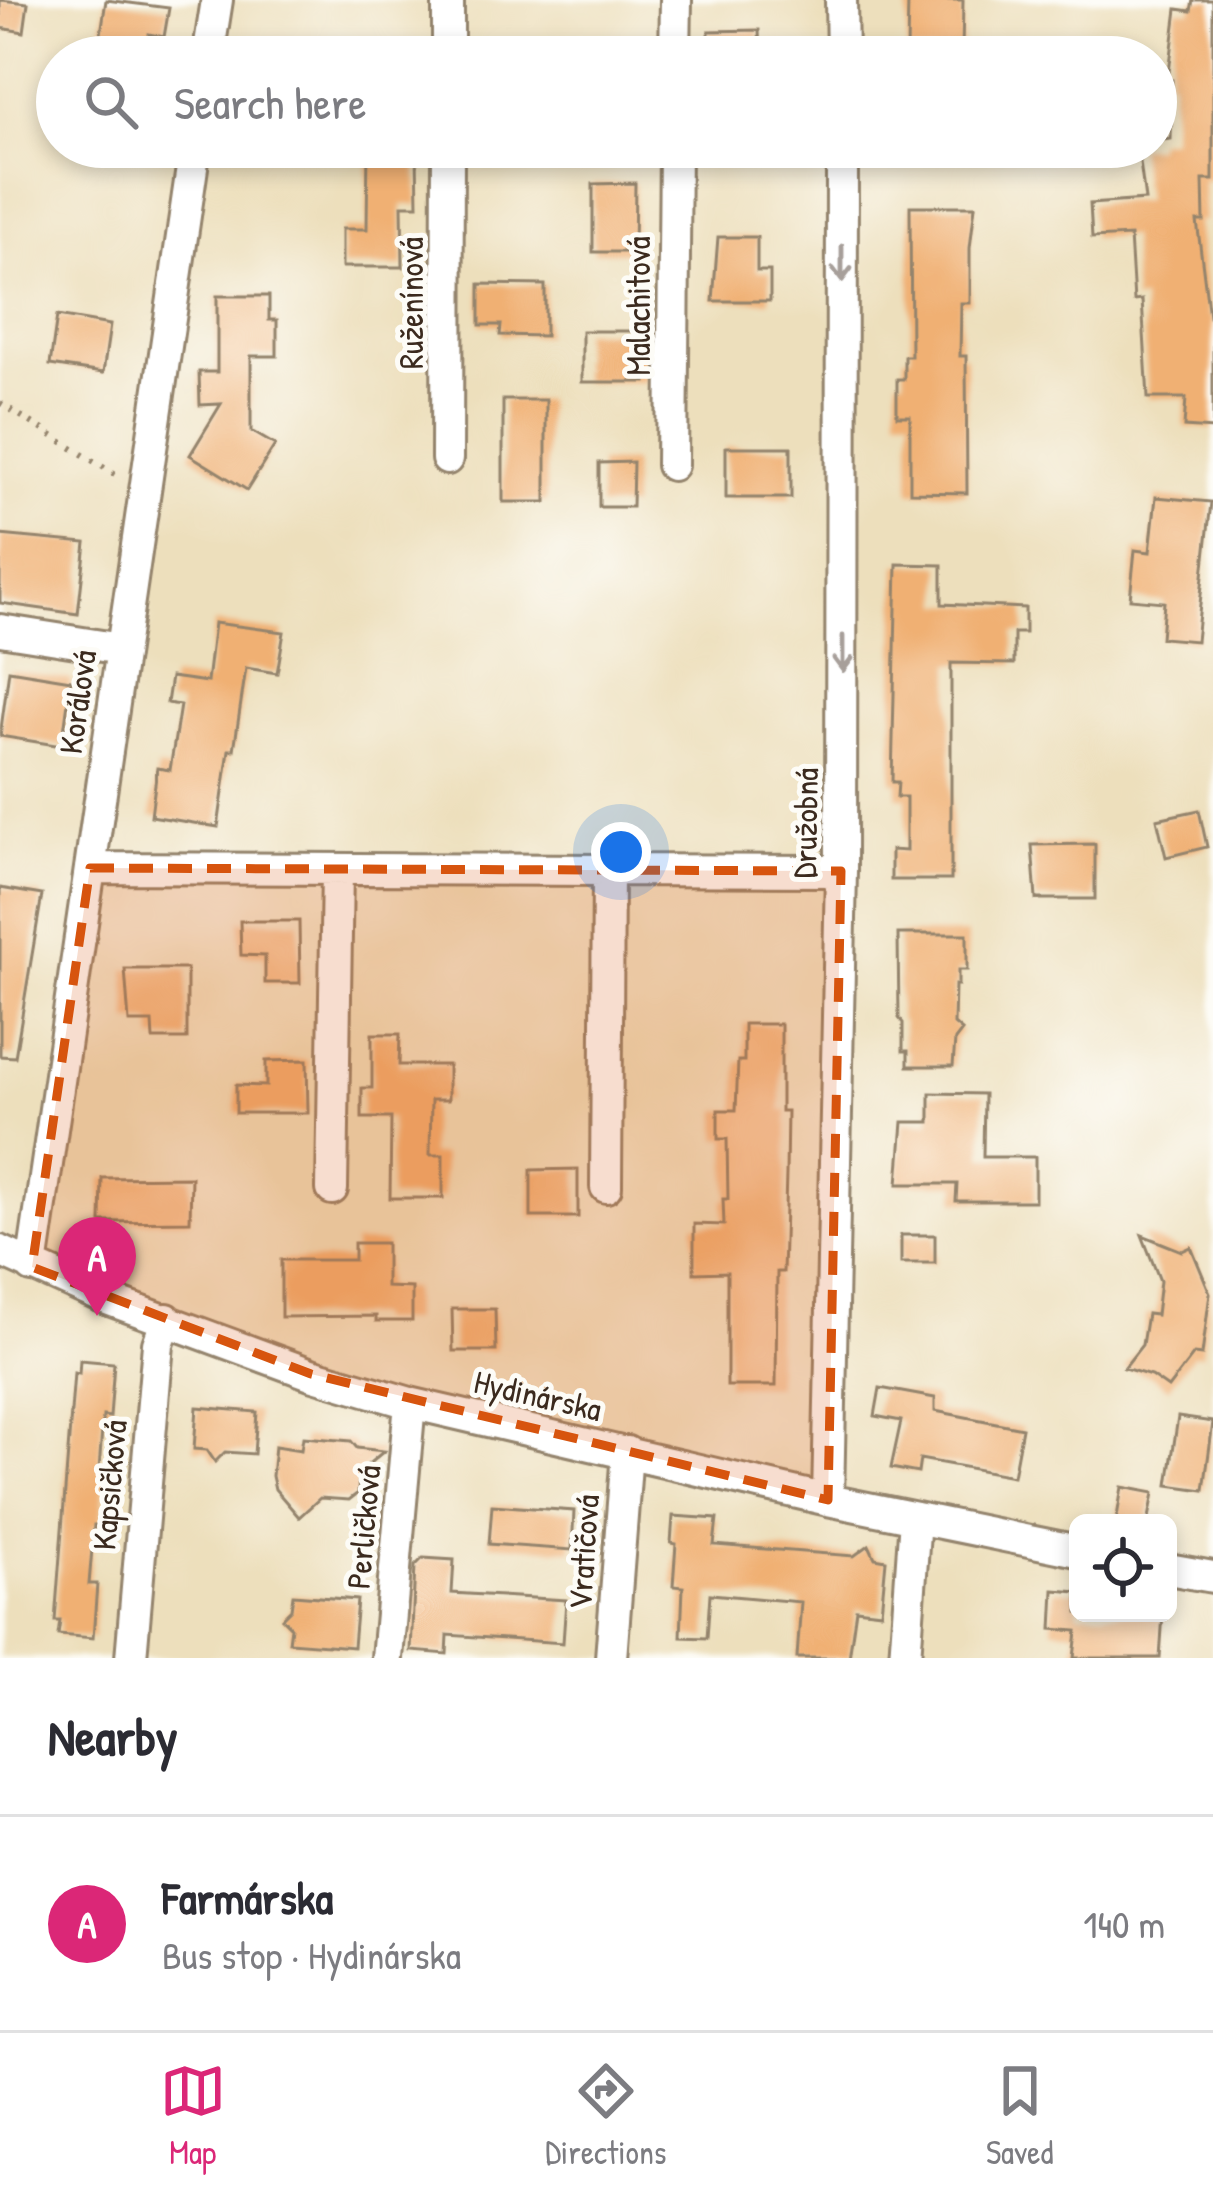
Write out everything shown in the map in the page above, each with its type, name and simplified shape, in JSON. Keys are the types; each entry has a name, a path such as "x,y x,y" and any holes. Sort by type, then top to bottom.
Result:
{"street":[{"path":"211,36 217,0"},
{"path":"448,0 448,36"},
{"path":"675,36 676,0"},
{"path":"842,0 842,36"},
{"name":"Korálová","path":"32,1267 192,168"},
{"name":"Ruženínová","path":"447,459 448,168"},
{"name":"Malachitová","path":"672,465 675,168"},
{"name":"Družobná","path":"828,1500 841,871 842,168"},
{"path":"0,631 121,649"},
{"path":"90,868 841,871"},
{"path":"332,1189 337,869"},
{"path":"606,1187 608,869"},
{"name":"Hydinárska","path":"0,1251 311,1374 410,1403 828,1500 1069,1549"},
{"name":"Kapsičková","path":"130,1658 158,1344 167,1319"},
{"name":"Perličková","path":"387,1658 410,1403"},
{"name":"Vratičová","path":"611,1658 627,1452"},
{"path":"905,1658 915,1518"},
{"path":"1177,1570 1213,1576"}],"path":[{"path":"0,403 143,492"}],"highlighted area":[{"path":"90,868 841,871 828,1500 311,1374 32,1267"}],"building":[{"path":"0,0 28,3 24,32 0,28"},
{"path":"106,0 169,8 164,36 101,36"},
{"path":"908,0 963,0 962,36 907,36"},
{"path":"1193,0 1213,0 1213,180 1203,180 1204,221 1197,221 1209,317 1213,317 1213,429 1184,427 1186,398 1148,398 1142,300 1134,301 1130,236 1092,238 1090,204 1145,200 1141,168 1177,168 1174,36 1177,9 1191,11"},
{"path":"759,30 759,36 709,36 709,31"},
{"path":"368,168 417,168 418,205 402,205 403,267 342,267 342,229 367,229"},
{"path":"635,183 634,252 593,252 593,184"},
{"path":"910,206 975,206 970,303 961,303 967,493 910,492 910,416 897,416 897,379 904,379 904,356 911,356"},
{"path":"718,237 757,237 757,271 770,271 770,301 713,301"},
{"path":"480,284 545,285 545,336 500,335 501,325 480,325"},
{"path":"217,296 269,296 269,320 277,320 277,356 251,356 251,431 275,445 247,490 190,455 221,404 200,405 199,372 217,372"},
{"path":"57,316 110,325 103,373 50,365"},
{"path":"582,331 641,331 646,382 582,382"},
{"path":"503,400 546,400 546,502 503,502"},
{"path":"726,447 791,447 791,498 726,498"},
{"path":"633,462 632,507 599,507 599,463"},
{"path":"1156,497 1211,502 1196,641 1161,638 1164,602 1130,599 1135,550 1150,552"},
{"path":"0,535 86,543 78,614 0,603"},
{"path":"897,564 942,565 942,604 1025,608 1025,633 1014,633 1014,664 951,663 951,880 891,880 891,850 906,851 906,797 897,797 898,782 892,782"},
{"path":"214,623 284,632 277,673 246,668 218,827 151,816 157,768 170,770 180,705 167,703 171,677 207,682"},
{"path":"9,670 71,680 62,746 0,736"},
{"path":"1199,810 1207,847 1166,857 1157,819"},
{"path":"1095,844 1095,899 1036,899 1032,845"},
{"path":"0,888 42,895 15,1057 0,1056"},
{"path":"240,921 299,921 300,983 265,983 265,956 241,955"},
{"path":"898,934 967,934 967,970 958,970 955,985 954,1024 962,1031 955,1040 953,1066 908,1066 899,1018"},
{"path":"125,969 187,969 187,1039 153,1039 152,1022 129,1022"},
{"path":"744,1024 781,1024 781,1111 787,1111 776,1386 727,1386 727,1272 694,1273 694,1224 724,1225 727,1139 718,1139 718,1110 736,1110"},
{"path":"372,1034 400,1034 399,1065 448,1065 448,1100 431,1100 430,1155 443,1155 443,1198 390,1198 391,1118 362,1118 362,1088 372,1088"},
{"path":"307,1060 308,1113 236,1113 236,1085 266,1086 266,1061"},
{"path":"930,1093 984,1094 983,1157 1035,1157 1035,1201 956,1201 957,1184 898,1184 903,1122 930,1122"},
{"path":"578,1169 578,1217 531,1217 531,1170"},
{"path":"191,1177 190,1221 101,1222 102,1178"},
{"path":"901,1235 935,1235 935,1263 901,1263"},
{"path":"1142,1235 1182,1251 1191,1247 1210,1293 1202,1355 1194,1354 1168,1388 1151,1376 1124,1368 1142,1345 1147,1314 1156,1315 1160,1281"},
{"path":"354,1243 386,1243 386,1287 412,1288 412,1321 376,1321 376,1316 281,1317 281,1260 354,1260"},
{"path":"452,1309 495,1309 496,1351 453,1351"},
{"path":"80,1360 114,1363 110,1417 103,1416 99,1470 106,1471 101,1525 94,1525 89,1584 97,1584 93,1638 58,1635 60,1621 55,1621 74,1373 79,1374"},
{"path":"880,1388 935,1398 935,1411 1022,1428 1013,1476 920,1459 918,1473 891,1468 901,1421 875,1416"},
{"path":"197,1407 257,1412 254,1454 225,1452 215,1462 207,1450 194,1449"},
{"path":"1178,1417 1213,1422 1204,1490 1168,1485"},
{"path":"303,1437 351,1441 357,1448 384,1451 359,1472 358,1493 349,1500 320,1498 299,1517 275,1489 272,1476 275,1446 301,1450"},
{"path":"1122,1487 1154,1493 1150,1514 1118,1514"},
{"path":"492,1505 574,1511 572,1550 489,1544"},
{"path":"673,1516 717,1519 714,1545 854,1556 869,1545 875,1558 886,1560 881,1612 856,1609 849,1658 797,1658 801,1602 710,1594 707,1638 681,1637 683,1587 673,1586"},
{"path":"423,1558 454,1560 452,1593 566,1600 563,1643 448,1635 447,1654 411,1651 415,1566"},
{"path":"1054,1590 1069,1591 1069,1622 1162,1622 1160,1658 1074,1658 1077,1631 1052,1629"},
{"path":"293,1595 357,1600 353,1647 289,1642 291,1627 282,1618 291,1609"}],"place":[{"name":"Farmárska","path":"97,1316"}]}
